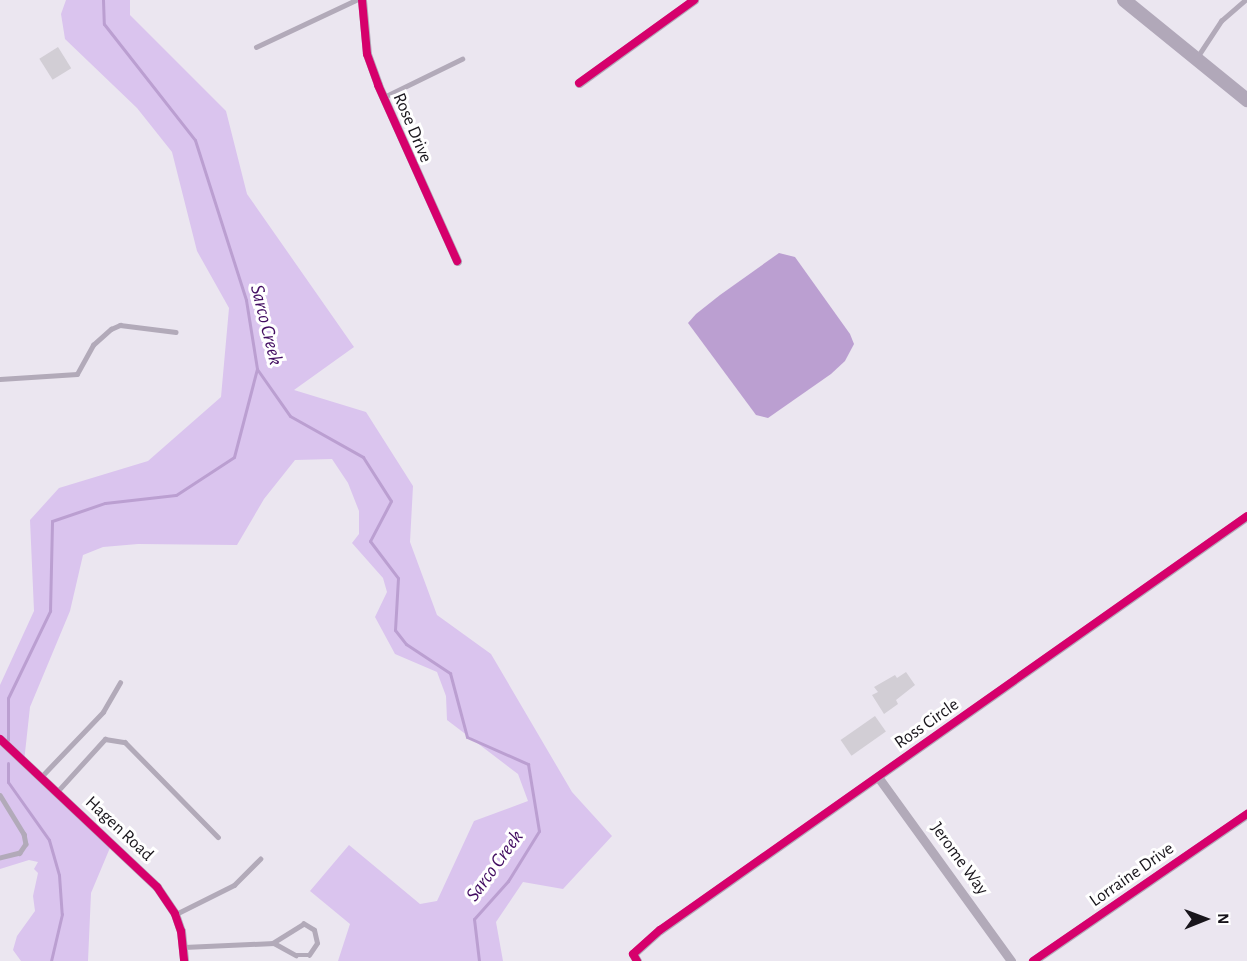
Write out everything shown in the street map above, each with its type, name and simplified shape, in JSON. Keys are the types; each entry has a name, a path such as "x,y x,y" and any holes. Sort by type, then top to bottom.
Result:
{"main road":[{"path":"1124,0 1247,100"}],"street":[{"name":"Rose Drive","path":"362,0 367,54 383,98 457,261"},
{"path":"579,83 694,0"},
{"name":"Ross Circle","path":"637,961 633,954 660,930 1247,516"},
{"name":"Hagen Road","path":"0,739 157,887 175,915 184,947 184,961"},
{"name":"Jerome Way","path":"878,777 1011,961"},
{"name":"Lorraine Drive","path":"1033,961 1247,814"}],"lane":[{"path":"256,48 356,0"},
{"path":"1196,59 1221,21 1245,0"},
{"path":"383,98 462,59"},
{"path":"0,379 77,374 93,345 111,328 120,325 176,332"},
{"path":"40,778 103,712 120,683"},
{"path":"56,793 105,739 125,742 218,837"},
{"path":"0,795 24,834 26,844 20,853 0,858"},
{"path":"175,915 234,885 260,859"},
{"path":"184,947 274,943 304,924 314,930 316,943 309,955 296,955 274,943"}],"shaded area":[{"path":"66,0 130,0 130,15 226,111 247,194 354,347 294,390 366,412 413,486 410,542 437,615 491,654 572,792 612,836 563,889 523,882 496,922 503,961 338,961 350,924 310,891 349,845 420,904 437,901 474,821 528,801 518,774 447,720 446,696 437,672 395,654 375,617 387,592 383,578 352,543 359,534 359,511 348,483 332,459 295,460 264,499 237,545 138,544 103,547 83,555 70,611 30,707 24,762 112,843 91,893 88,961 21,961 13,950 17,936 35,911 33,896 38,873 34,869 38,862 29,860 0,869 0,685 34,611 30,520 59,488 148,461 221,397 229,308 197,251 172,152 137,108 65,39 61,14"},
{"path":"779,253 795,257 850,334 854,344 845,361 831,374 768,418 756,415 688,323 720,295"}],"building":[{"path":"58,47 71,68 53,80 39,59"},
{"path":"906,672 915,685 896,700 898,704 884,714 872,695 878,692 874,687 895,675 897,678"},
{"path":"875,716 886,732 851,756 841,740"}],"waterway":[{"name":"Sarco Creek","path":"103,0 104,24 195,140 246,300 257,369 290,416 363,457 391,501 370,541 398,578 395,630 406,644 450,673 467,737 528,764 539,831 508,881 474,919 479,961"},
{"path":"8,740 8,698 50,611 52,521 105,503 176,495 234,457 257,369"},
{"path":"8,763 8,782 49,840 59,875 62,914 51,961"}],"cycle path":[{"path":"362,0 367,54 378,85 457,261"},
{"path":"579,83 694,0"},
{"path":"637,961 633,954 660,930 1247,516"},
{"path":"0,739 157,887 175,914 181,931 184,961"},
{"path":"1033,961 1247,814"}]}
